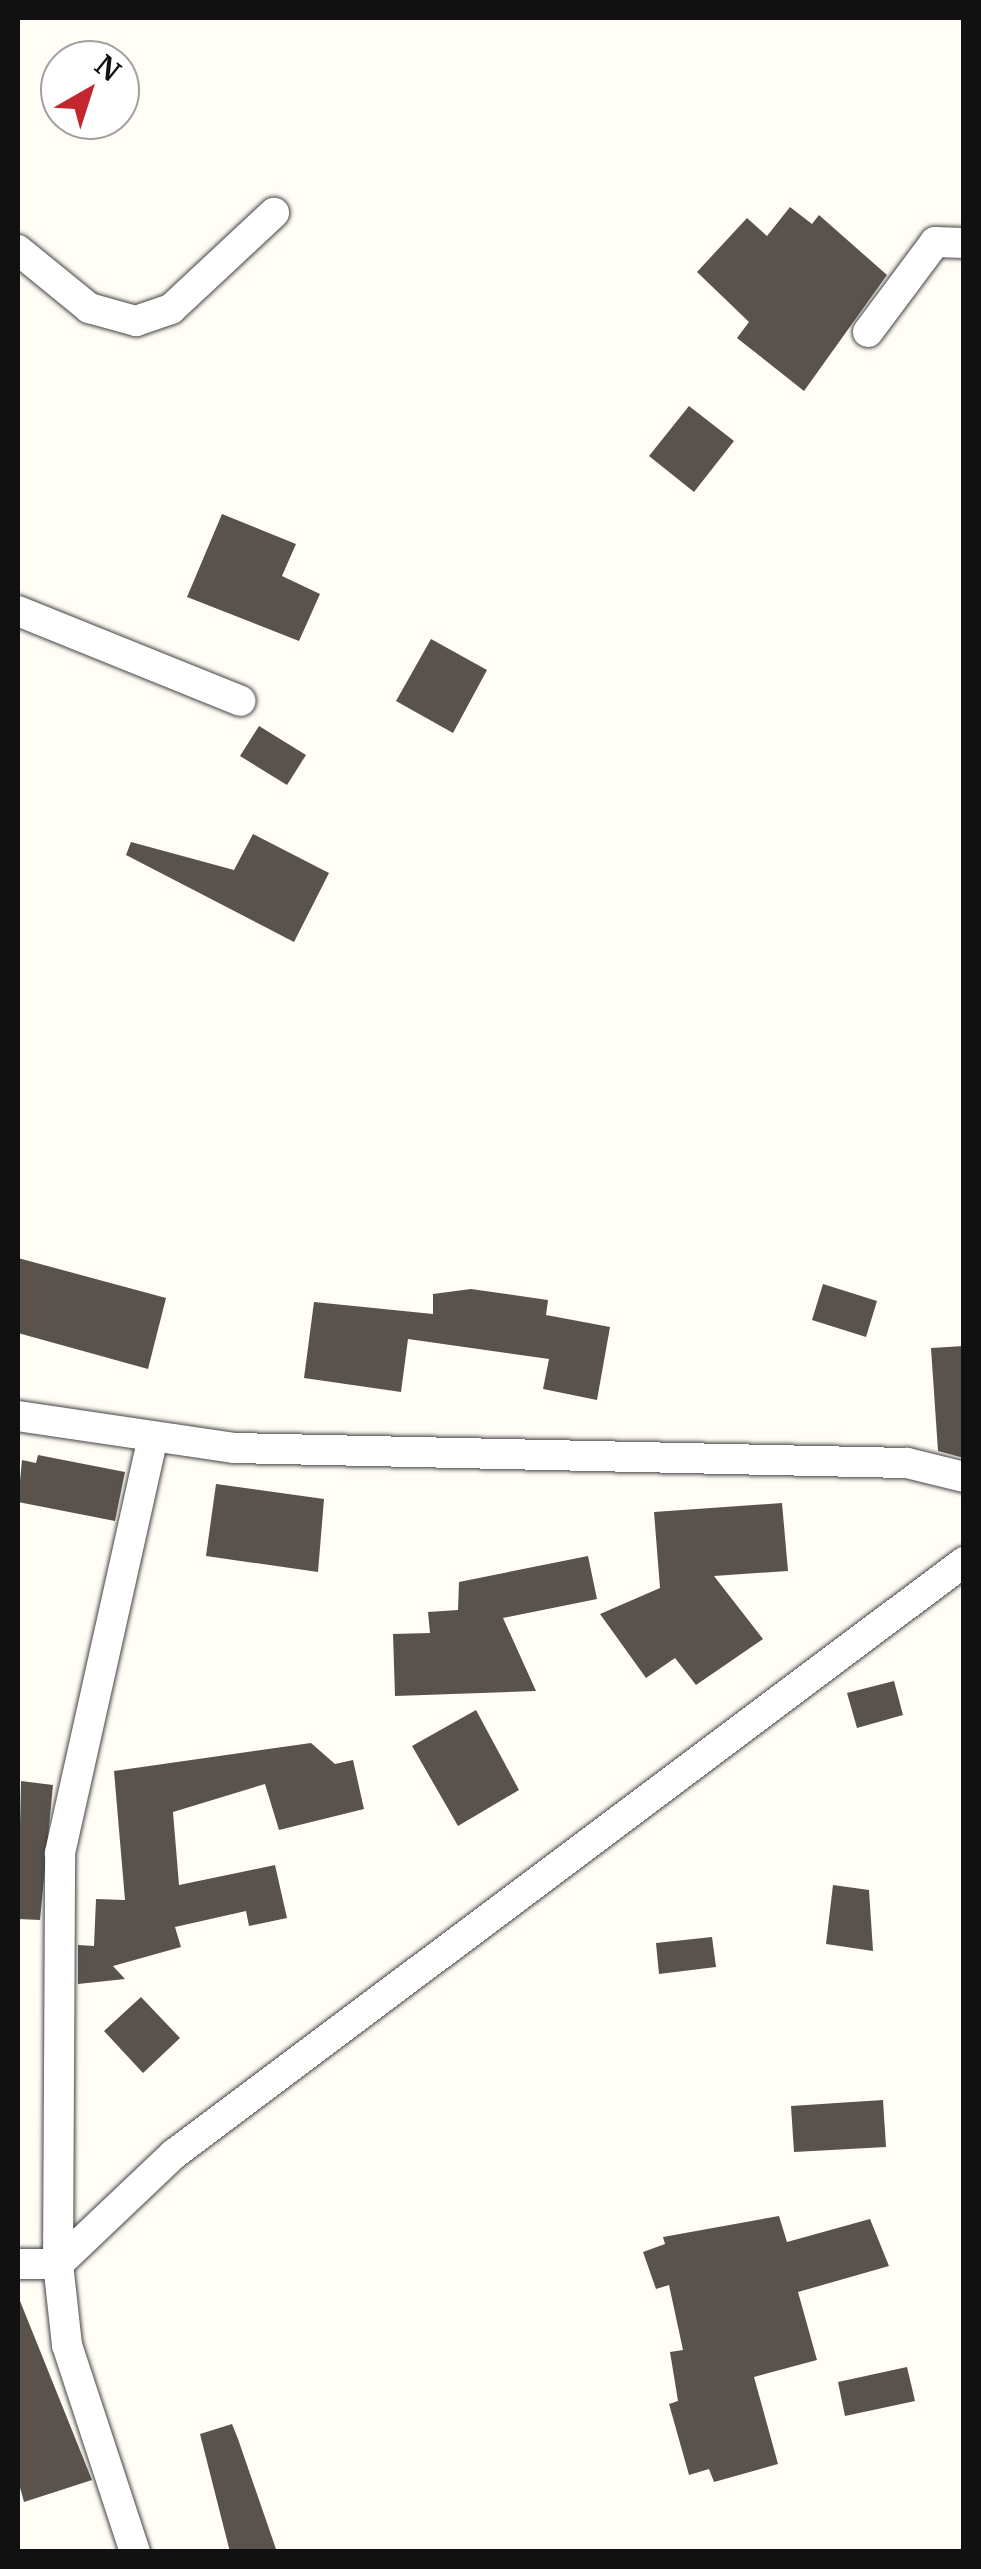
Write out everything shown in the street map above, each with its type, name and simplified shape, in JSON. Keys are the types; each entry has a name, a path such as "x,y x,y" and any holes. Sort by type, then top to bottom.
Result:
{"street":[{"path":"18,250 89,308 136,321 171,310 274,213"},
{"path":"868,332 935,242 964,243"},
{"path":"18,611 240,701"},
{"path":"18,1416 152,1442 907,1462 964,1478"},
{"path":"135,2552 67,2346 58,2264 60,1853 152,1442"},
{"path":"18,2264 58,2264 174,2154 964,1562"}],"building":[{"path":"790,207 812,224 819,215 887,275 804,391 737,338 749,322 697,272 747,218 767,236"},
{"path":"689,406 734,441 694,492 649,456"},
{"path":"222,514 296,544 282,576 320,594 299,641 187,597"},
{"path":"431,639 487,670 453,733 396,701"},
{"path":"259,726 306,755 287,785 240,756"},
{"path":"253,834 329,873 294,942 126,855 131,842 234,870"},
{"path":"18,1258 166,1298 148,1369 18,1333"},
{"path":"823,1284 877,1301 866,1337 812,1320"},
{"path":"471,1289 548,1300 546,1315 610,1327 597,1400 543,1389 549,1359 408,1339 401,1392 304,1378 314,1302 433,1314 433,1294"},
{"path":"964,1346 964,1458 938,1451 931,1348"},
{"path":"38,1455 125,1472 115,1521 18,1502 22,1460 36,1463"},
{"path":"216,1484 324,1499 318,1572 206,1556"},
{"path":"782,1503 788,1571 714,1576 763,1639 696,1685 675,1658 646,1678 600,1614 660,1588 654,1512"},
{"path":"588,1556 597,1599 503,1618 536,1691 395,1696 393,1634 430,1633 428,1612 458,1610 459,1582"},
{"path":"894,1681 903,1715 857,1728 847,1693"},
{"path":"476,1710 519,1790 458,1826 412,1746"},
{"path":"311,1743 335,1764 353,1760 364,1809 279,1830 265,1784 173,1812 179,1885 275,1865 287,1918 249,1926 246,1911 175,1927 181,1947 113,1966 125,1979 78,1984 78,1945 94,1946 96,1899 125,1900 114,1771"},
{"path":"21,1781 53,1785 40,1920 18,1919"},
{"path":"833,1885 869,1890 873,1951 826,1944"},
{"path":"712,1937 716,1967 659,1974 656,1943"},
{"path":"141,1997 180,2038 143,2073 104,2031"},
{"path":"883,2100 886,2147 794,2152 791,2106"},
{"path":"779,2216 787,2242 870,2219 889,2266 798,2292 817,2360 754,2377 778,2464 714,2482 709,2469 689,2475 669,2404 678,2401 670,2352 683,2350 669,2285 656,2289 643,2252 665,2244 663,2237"},
{"path":"18,2296 92,2480 24,2502 18,2480"},
{"path":"907,2367 915,2401 845,2416 838,2382"},
{"path":"232,2424 277,2552 230,2552 200,2434"}]}
